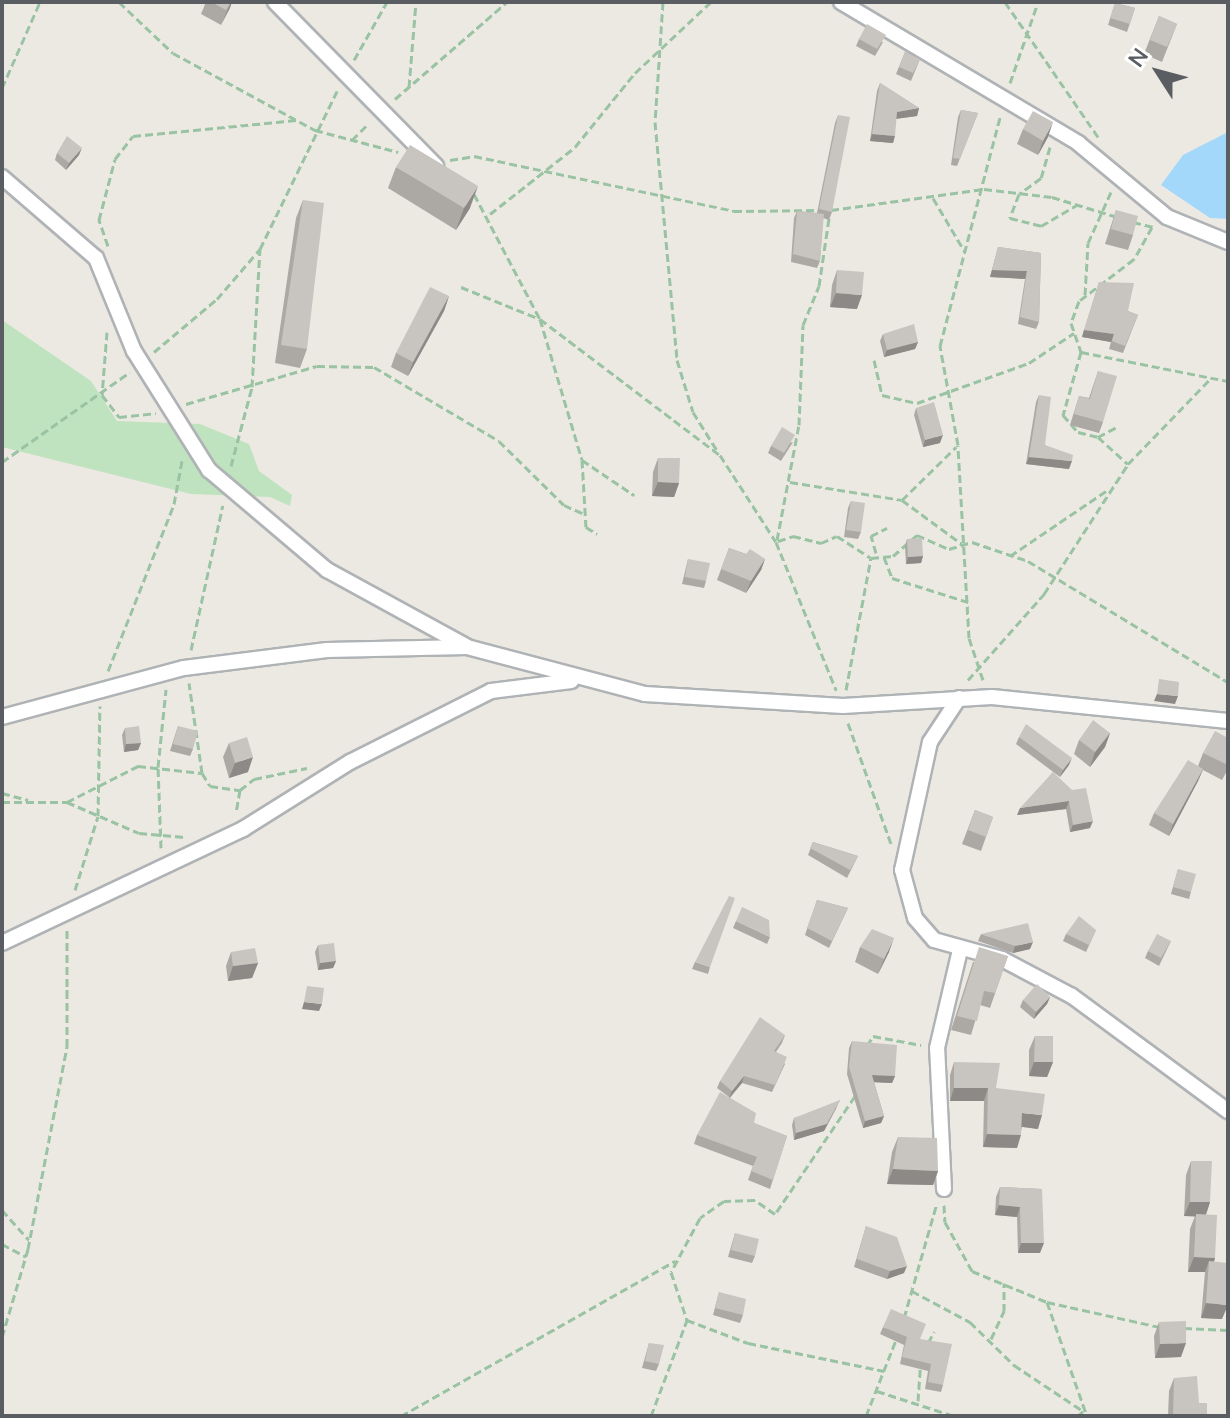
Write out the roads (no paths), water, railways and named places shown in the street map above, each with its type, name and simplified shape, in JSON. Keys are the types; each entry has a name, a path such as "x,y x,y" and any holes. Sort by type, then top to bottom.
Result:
{"street":[{"path":"275,2 439,169"},
{"path":"841,2 1062,133 1119,172 1167,217 1228,242"},
{"path":"2,177 96,258 168,409 227,486 327,570 467,647 645,694 843,706 992,697 1228,721"},
{"path":"2,717 102,686 184,668 327,650 467,647"},
{"path":"2,943 243,829 350,762 491,691 585,680"},
{"path":"959,698 930,742 902,870 925,933 960,950 1002,959 1072,996 1228,1111"},
{"path":"944,1189 937,1048 960,950"}],"water":[{"path":"1228,132 1228,219 1210,218 1161,185 1183,155"}]}
